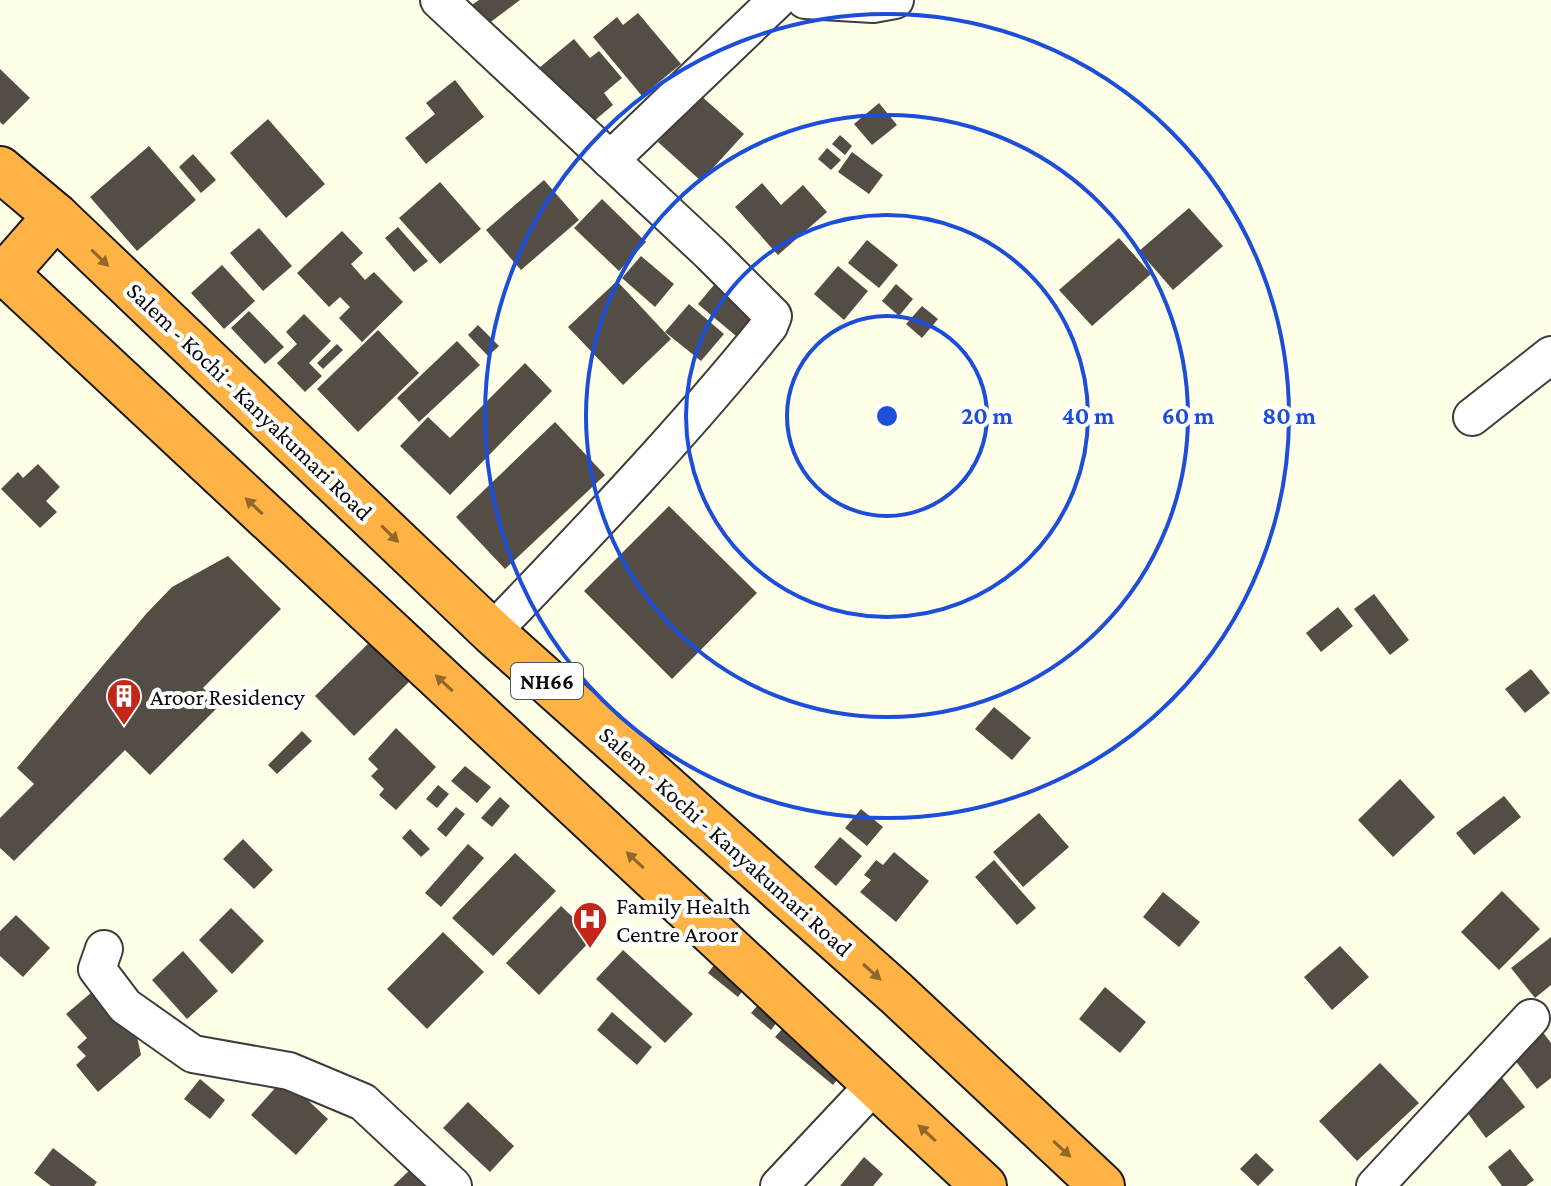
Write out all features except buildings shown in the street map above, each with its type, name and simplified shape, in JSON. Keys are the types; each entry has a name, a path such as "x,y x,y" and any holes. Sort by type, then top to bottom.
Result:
{"highway":[{"name":"Salem - Kochi - Kanyakumari Road","path":"0,169 56,216 492,632 896,993 1102,1186"},
{"path":"2,273 56,216"},
{"name":"NH66","path":"2,273 984,1186"}],"street":[{"path":"439,0 773,316 769,326 726,380 492,632"},
{"path":"610,160 777,0"},
{"path":"805,0 873,4 895,0"},
{"path":"1472,417 1551,355"},
{"path":"104,949 97,969 125,1006 193,1054 289,1071 363,1102 453,1186"},
{"path":"1375,1186 1531,1018"},
{"path":"779,1186 875,1084"}],"place":[{"name":"Aroor Residency","path":"124,727"},
{"name":"Family Health Centre Aroor","path":"590,950"}]}
